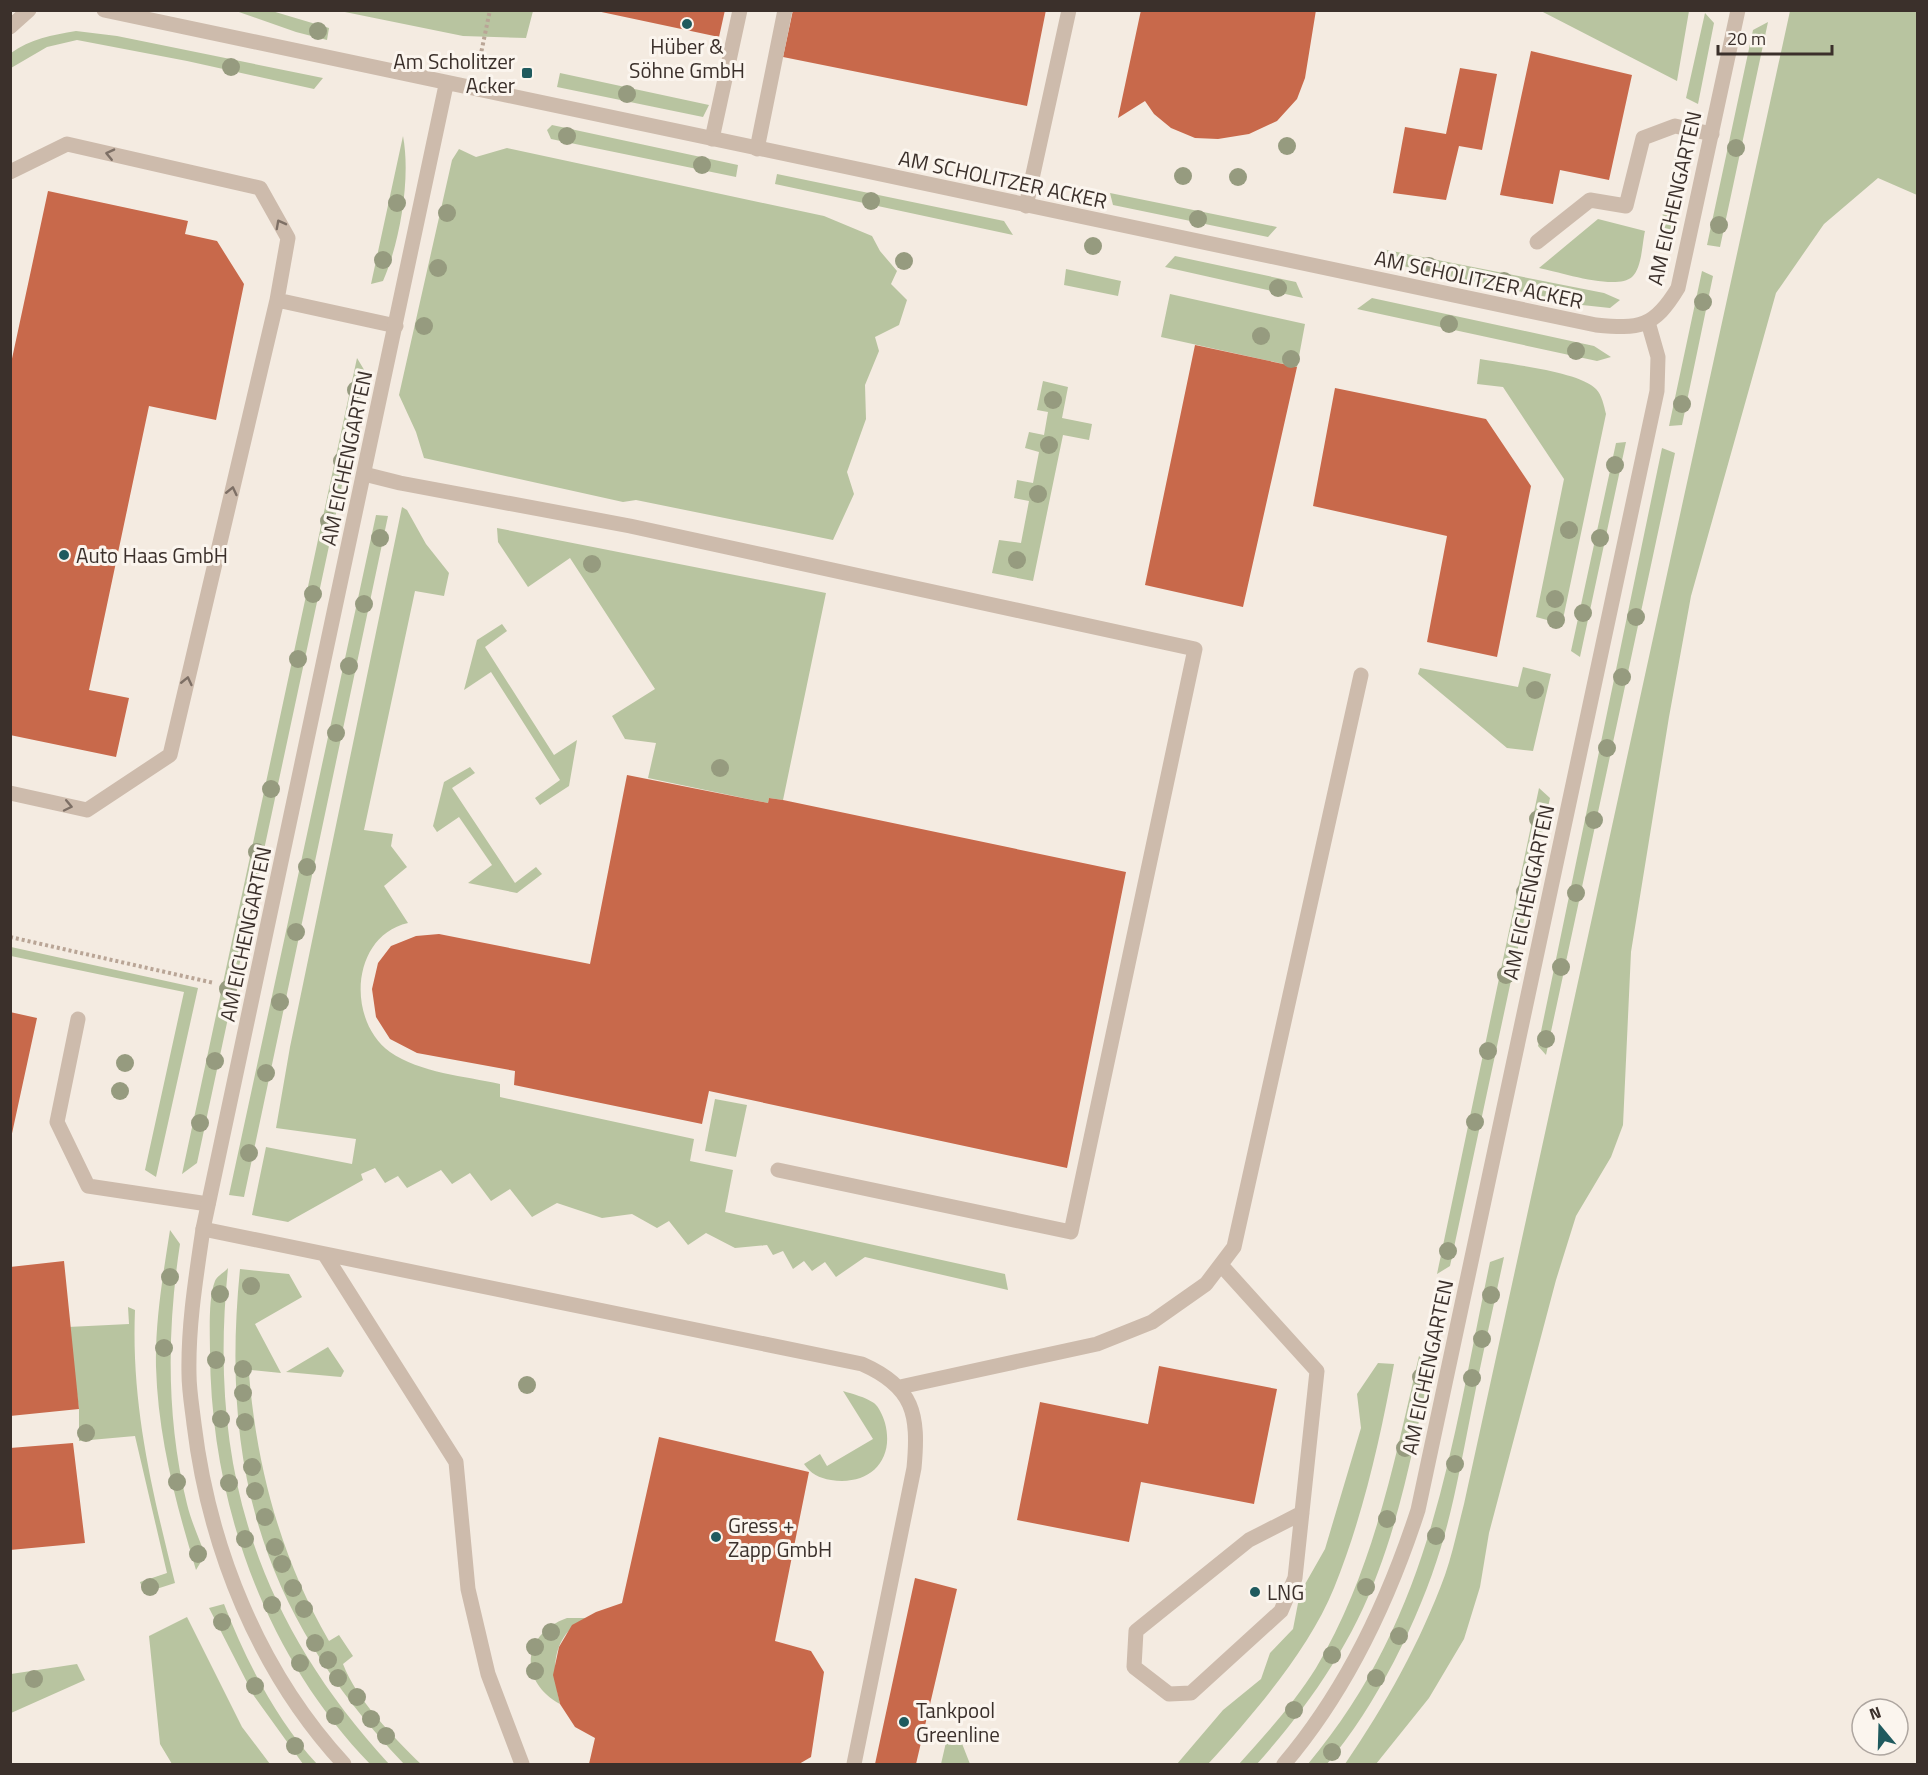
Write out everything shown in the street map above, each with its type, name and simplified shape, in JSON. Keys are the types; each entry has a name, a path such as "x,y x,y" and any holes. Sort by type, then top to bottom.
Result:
{"street":[{"path":"10,27 30,10"},
{"name":"AM SCHOLITZER ACKER","path":"104,10 1596,326 1631,329 1648,322"},
{"path":"712,140 740,10"},
{"path":"757,149 785,10"},
{"path":"1026,206 1070,10"},
{"name":"AM EICHENGARTEN","path":"1284,1764 1309,1736 1356,1661 1397,1575 1418,1510 1657,391 1658,357 1648,322 1666,308 1678,288 1738,10"},
{"name":"AM EICHENGARTEN","path":"344,1764 290,1693 255,1634 227,1566 206,1500 189,1375 192,1304 202,1229 446,84"},
{"path":"1537,243 1590,200 1626,206 1642,138 1675,126 1712,134"},
{"path":"10,172 67,144 260,188 288,238 277,300 170,755 87,810 10,793"},
{"path":"277,300 396,326"},
{"path":"364,474 400,483 630,526 1195,649 1071,1232 778,1170"},
{"path":"900,1387 1097,1344 1152,1322 1206,1284 1234,1247 1361,675"},
{"path":"78,1019 57,1122 88,1186 208,1204"},
{"path":"202,1229 862,1364 881,1373 900,1387 911,1405 916,1420 914,1468 854,1764"},
{"path":"325,1255 456,1462 468,1589 488,1674 522,1764"},
{"path":"1221,1265 1317,1371 1302,1513 1295,1578 1281,1611 1191,1693 1169,1694 1134,1667 1136,1631 1249,1540 1302,1513"}],"path":[{"path":"474,90 490,10"},
{"path":"10,937 214,983"}],"green space":[{"path":"533,10 526,38 463,36 340,11"},
{"path":"236,11 272,11 329,28 327,40 296,32"},
{"path":"1541,11 1689,11 1677,81"},
{"path":"1790,11 1917,11 1917,195 1878,178 1824,224 1776,293 1691,596 1631,952 1623,1125 1611,1157 1576,1216 1556,1280 1489,1533 1480,1587 1464,1639 1429,1698 1376,1764 1345,1764 1388,1696 1425,1625 1445,1575 1455,1540"},
{"path":"1705,13 1714,23 1698,104 1686,98"},
{"path":"1768,22 1720,247 1707,245 1753,30"},
{"path":"76,31 117,36 323,78 314,89 77,40 47,47 11,68 11,53 18,48 42,38"},
{"path":"560,73 709,105 703,117 557,87"},
{"path":"552,125 738,165 736,177 551,139 547,130"},
{"path":"403,136 406,171 399,229 383,281 371,284"},
{"path":"507,148 824,216 872,236 880,251 897,271 891,284 907,300 899,325 875,337 879,351 865,385 866,419 847,472 854,494 833,540 636,500 623,502 424,458 416,432 399,395 452,160 459,149 476,157"},
{"path":"1677,150 1687,154 1670,237 1665,236 1660,227"},
{"path":"777,174 1004,221 1013,235 775,184"},
{"path":"1110,193 1277,227 1268,237 1113,205"},
{"path":"1598,219 1645,231 1640,262 1632,277 1624,281 1601,281 1539,268"},
{"path":"1382,249 1604,293 1620,300 1610,308 1582,305 1389,263"},
{"path":"1175,256 1296,282 1303,298 1165,267"},
{"path":"1066,269 1121,281 1118,296 1064,285"},
{"path":"1702,271 1713,276 1682,425 1669,426"},
{"path":"1170,294 1305,324 1297,367 1161,337"},
{"path":"1372,298 1594,346 1611,357 1597,361 1357,309"},
{"path":"357,358 366,373 197,1163 182,1174"},
{"path":"1480,359 1542,369 1574,377 1587,383 1600,394 1606,414 1562,624 1536,617 1564,479 1503,387 1477,384"},
{"path":"1043,381 1068,387 1062,418 1092,424 1089,440 1063,435 1033,581 992,573 999,540 1021,543 1029,501 1014,498 1017,480 1033,483 1039,452 1025,448 1029,432 1044,435 1048,412 1037,410"},
{"path":"1626,442 1580,657 1571,651 1616,443"},
{"path":"1662,448 1675,453 1546,1055 1538,1046"},
{"path":"402,507 407,510 426,544 449,573 444,596 415,591 364,830 393,834 391,846 407,867 384,886 408,923 389,931 375,944 366,961 361,980 361,1001 366,1020 376,1038 390,1052 415,1065 500,1084 500,1097 694,1139 690,1161 733,1170 725,1212 1005,1274 1008,1290 865,1257 836,1277 825,1262 812,1271 804,1261 793,1269 783,1251 773,1255 767,1245 735,1248 706,1233 688,1245 669,1221 657,1228 632,1214 602,1218 557,1203 532,1217 510,1189 491,1201 470,1173 452,1184 441,1170 407,1188 398,1176 385,1183 375,1168 361,1174 363,1180 288,1222 252,1215 266,1147 352,1164 356,1139 276,1128 290,1047"},
{"path":"376,515 388,516 244,1197 229,1195"},
{"path":"497,528 826,593 783,800 769,798 768,803 648,778 656,743 625,739 612,716 655,689 570,558 528,587 498,542"},
{"path":"502,624 507,631 485,647 554,755 577,740 569,786 540,805 535,798 560,780 491,672 464,690 477,640"},
{"path":"1523,667 1551,674 1533,751 1507,748 1418,674 1420,668 1518,687"},
{"path":"470,767 475,773 452,788 515,883 536,867 542,874 517,893 468,883 492,865 459,817 437,832 433,826 444,782"},
{"path":"1539,788 1550,798 1450,1266 1437,1274"},
{"path":"11,947 198,988 156,1177 145,1170 184,992 11,956"},
{"path":"715,1099 747,1105 736,1157 705,1151"},
{"path":"170,1230 180,1244 171,1341 172,1407 180,1472 187,1504 205,1555 196,1570 169,1470 157,1393 157,1333"},
{"path":"1504,1257 1458,1481 1441,1547 1421,1604 1379,1689 1345,1741 1327,1764 1308,1764 1350,1707 1384,1648 1410,1588 1431,1526 1448,1462 1490,1262"},
{"path":"228,1268 224,1340 226,1408 235,1473 251,1535 274,1595 304,1652 343,1709 389,1764 370,1764 333,1721 301,1675 273,1626 251,1574 233,1521 221,1466 213,1410 210,1353 211,1297 216,1279"},
{"path":"240,1269 289,1274 302,1297 255,1324 281,1373 251,1370 249,1374 265,1478 297,1578 329,1641 339,1635 353,1656 343,1664 357,1691 388,1731 421,1764 404,1764 356,1709 316,1653 285,1596 262,1537 246,1475 237,1411 236,1342"},
{"path":"128,1307 135,1310 136,1380 145,1448 158,1515 175,1583 144,1593 140,1582 167,1573 135,1436 79,1441 79,1409 68,1327 129,1324"},
{"path":"328,1347 344,1371 341,1377 286,1372"},
{"path":"1419,1356 1431,1364 1420,1417 1395,1522 1367,1599 1341,1650 1293,1720 1257,1764 1239,1764 1279,1718 1316,1668 1353,1594 1380,1516"},
{"path":"1378,1363 1394,1364 1383,1421 1354,1533 1323,1611 1310,1635 1278,1681 1208,1764 1177,1764 1223,1710 1261,1679 1270,1653 1293,1629 1300,1593 1325,1549 1361,1428 1357,1394"},
{"path":"843,1391 863,1397 876,1405 884,1420 887,1437 886,1449 876,1468 867,1475 845,1481 819,1477 804,1464 820,1454 827,1466 873,1439"},
{"path":"224,1604 263,1688 289,1729 317,1764 303,1764 254,1696 209,1608"},
{"path":"187,1617 242,1727 270,1764 172,1764 160,1744 149,1636"},
{"path":"567,1618 586,1618 574,1626 560,1645 555,1667 560,1704 546,1694 537,1683 532,1671 531,1658 534,1646 541,1635 552,1625"},
{"path":"77,1664 85,1680 11,1713 11,1674"},
{"path":"947,1738 961,1741 970,1764 941,1764"}],"building":[{"name":"Hüber & Söhne GmbH","path":"592,10 725,10 719,37"},
{"path":"793,10 1046,10 1027,106 783,57"},
{"path":"1141,10 1316,10 1305,78 1297,99 1277,121 1249,134 1218,139 1195,138 1171,128 1154,114 1145,101 1118,118"},
{"path":"1531,51 1632,75 1609,180 1560,170 1553,204 1500,195"},
{"path":"1460,68 1497,74 1482,150 1459,146 1446,200 1393,193 1405,127 1446,134"},
{"name":"Auto Haas GmbH","path":"48,191 188,221 185,234 217,241 244,284 216,420 149,406 89,690 129,698 116,757 10,735 10,368"},
{"path":"1195,345 1297,367 1243,607 1145,585"},
{"path":"1335,388 1486,419 1531,486 1497,657 1427,642 1447,536 1313,506"},
{"path":"627,775 768,803 769,798 783,800 1126,872 1067,1168 709,1091 702,1124 514,1085 515,1071 417,1053 390,1039 376,1017 372,989 378,963 391,946 416,936 439,934 590,964"},
{"path":"10,1012 37,1018 11,1138 10,1138"},
{"path":"64,1261 79,1409 10,1416 10,1267"},
{"path":"1159,1366 1277,1389 1254,1504 1141,1482 1129,1542 1017,1520 1040,1402 1148,1424"},
{"name":"Gress + Zapp GmbH","path":"659,1437 809,1472 775,1641 811,1651 824,1672 811,1757 799,1764 589,1764 595,1738 575,1727 560,1704 553,1675 559,1647 572,1625 596,1612 622,1603"},
{"path":"73,1443 85,1543 10,1550 10,1448"},
{"path":"915,1578 957,1589 916,1764 875,1764"}],"place":[{"name":"Hüber & Söhne GmbH","path":"687,24"},
{"name":"Am Scholitzer Acker","path":"527,73"},
{"name":"Auto Haas GmbH","path":"64,555"},
{"name":"Gress + Zapp GmbH","path":"716,1537"},
{"name":"LNG","path":"1255,1592"},
{"name":"Tankpool Greenline","path":"904,1722"}]}
